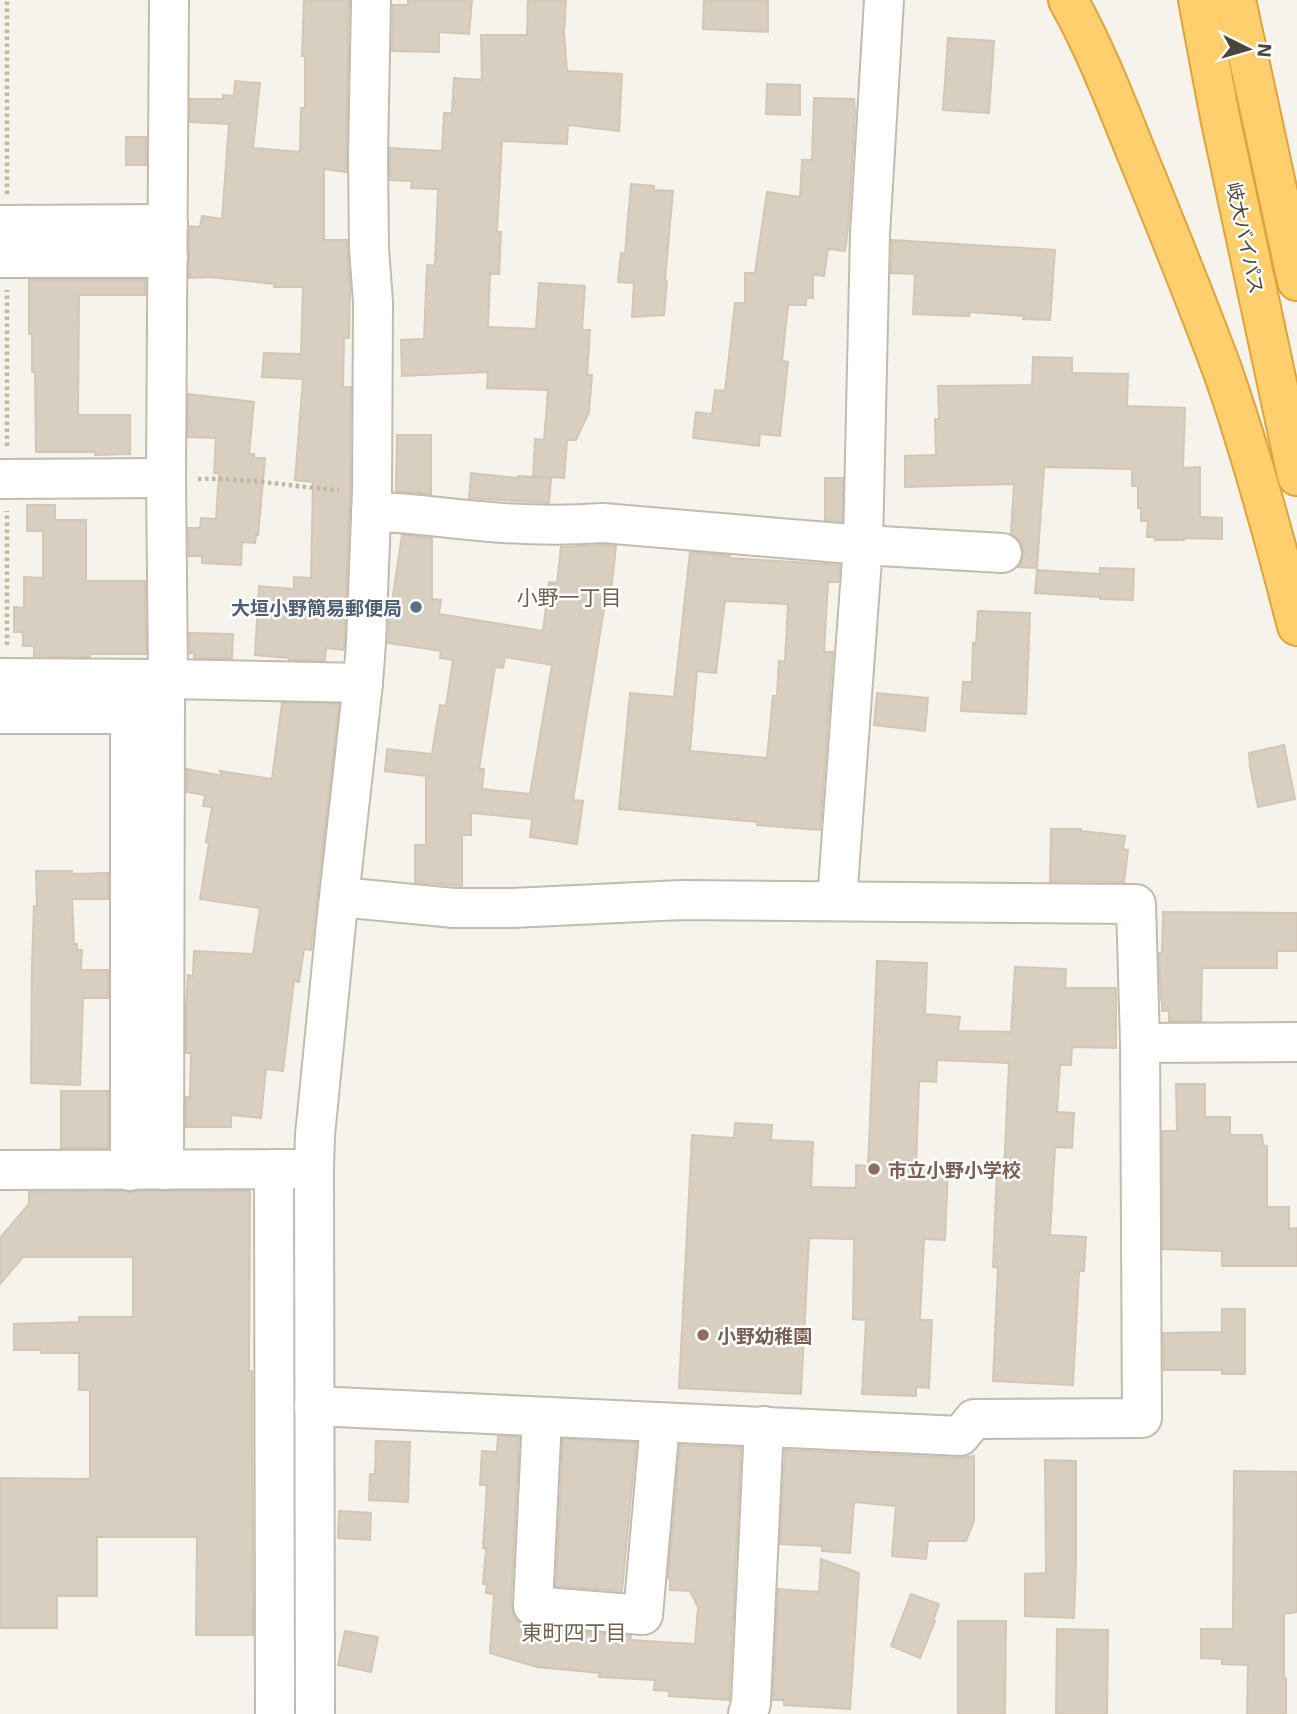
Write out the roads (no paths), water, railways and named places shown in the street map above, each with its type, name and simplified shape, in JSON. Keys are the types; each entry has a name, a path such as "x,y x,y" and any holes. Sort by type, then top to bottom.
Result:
{"highway":[{"path":"1068,0 1106,80 1223,372 1269,519 1297,626"},
{"path":"1236,1 1297,281"},
{"name":"岐大バイパス","path":"1198,2 1297,476"}],"street":[{"path":"147,1170 165,689 168,679 166,478 169,0"},
{"path":"315,1714 314,1169 363,683 372,502 373,302 369,249 368,156 371,0"},
{"path":"837,901 863,545 870,234 884,0"},
{"path":"4,209 168,241"},
{"path":"4,267 168,241"},
{"path":"5,478 166,478"},
{"path":"372,502 392,512 482,522 565,526 603,523 863,545 1002,553"},
{"path":"2,690 129,697 168,679 363,683"},
{"path":"129,697 147,1170"},
{"path":"314,1406 960,1436 974,1419 1142,1418 1140,1043 1136,904 682,900 454,908 340,897"},
{"path":"1140,1043 1297,1042"},
{"path":"274,1169 275,1714"},
{"path":"0,1170 314,1169"},
{"path":"542,1417 533,1606 643,1615 660,1423"},
{"path":"748,1714 751,1703 764,1426"}],"waterway":[{"path":"294,1632 295,1714"}],"place":[{"name":"大垣小野簡易郵便局","path":"416,607"},
{"name":"市立小野小学校","path":"874,1169"},
{"name":"小野幼稚園","path":"703,1335"}],"district":[{"name":"小野一丁目","path":"569,596"},
{"name":"東町四丁目","path":"574,1631"}]}
